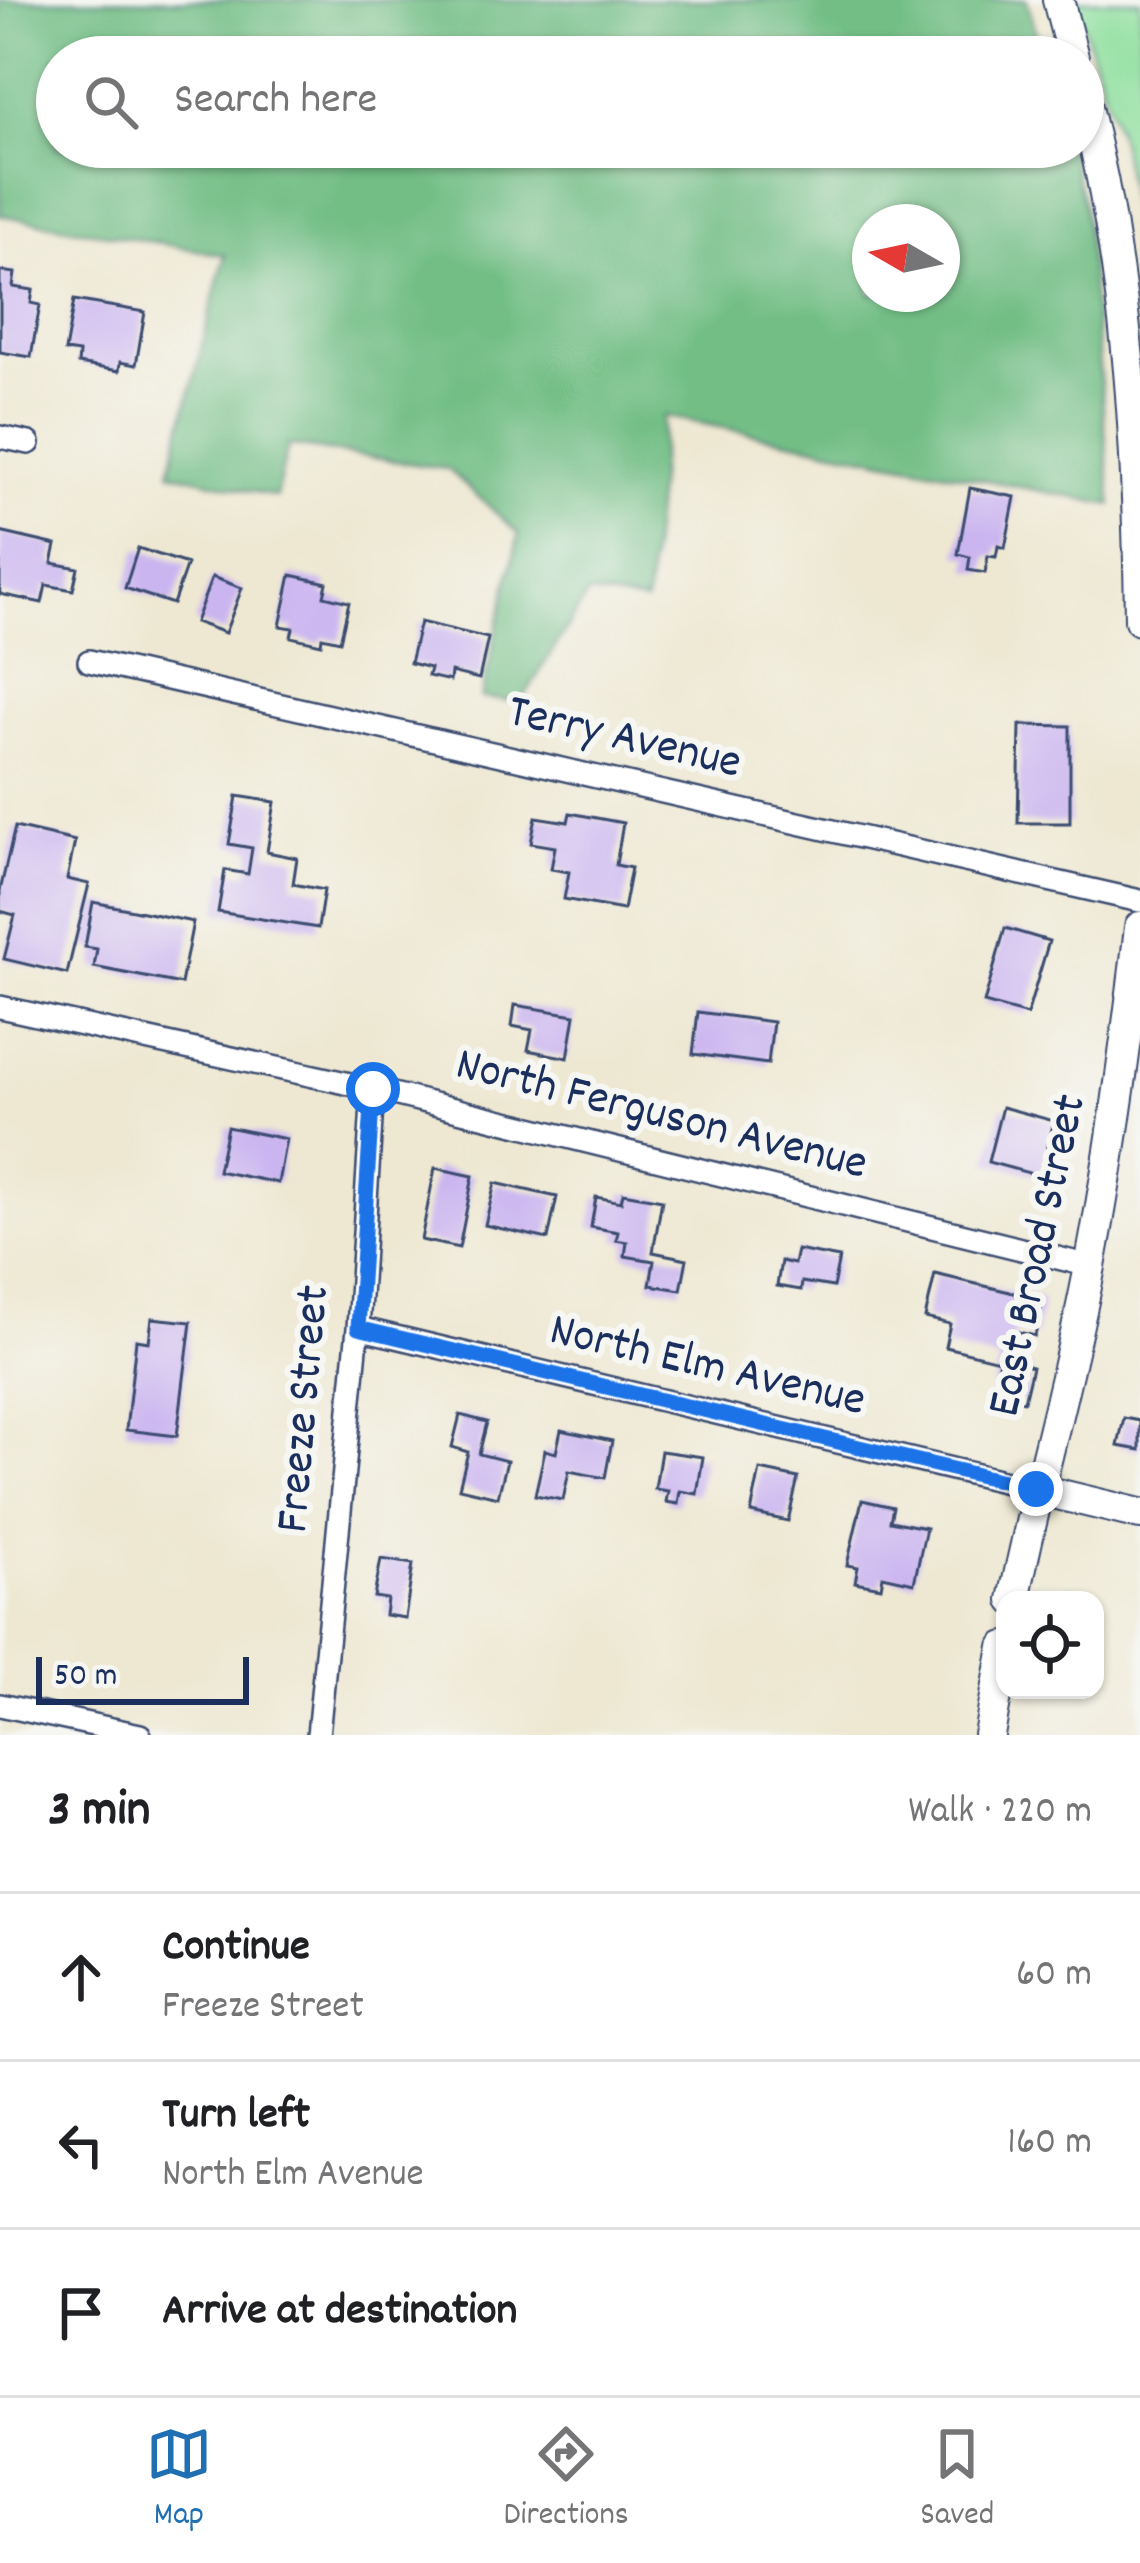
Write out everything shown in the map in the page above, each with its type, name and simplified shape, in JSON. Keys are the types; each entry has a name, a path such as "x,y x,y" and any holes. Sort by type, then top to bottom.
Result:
{"street":[{"path":"1058,0 1067,36"},
{"path":"1102,168 1130,355 1140,620"},
{"path":"0,437 29,443"},
{"name":"Terry Avenue","path":"89,661 1140,901"},
{"name":"East Broad Street","path":"1016,1591 1090,1266 1122,1084 1140,927"},
{"name":"North Ferguson Avenue","path":"0,1007 373,1089 1090,1266"},
{"name":"Freeze Street","path":"318,1735 358,1328 373,1089"},
{"name":"North Elm Avenue","path":"358,1328 1036,1489"},
{"path":"1036,1489 1140,1514"},
{"path":"989,1735 996,1696"},
{"path":"0,1705 140,1735"}],"green space":[{"path":"0,0 1027,0 1037,36 36,36 36,168 1074,168 1084,205 1112,505 664,416 646,603 588,594 521,702 481,698 519,534 448,469 288,445 276,497 170,472 225,255 0,215"},
{"path":"1075,0 1140,0 1140,267 1121,144 1104,91 1104,36 1086,36"}],"building":[{"path":"0,271 15,273 13,287 33,290 31,303 40,305 31,357 0,352"},
{"path":"74,300 145,312 136,365 120,362 119,371 78,364 79,353 65,351"},
{"path":"970,488 1015,497 1005,548 998,546 996,557 988,556 985,573 968,570 970,557 958,554"},
{"path":"0,532 56,545 52,563 78,568 73,590 46,585 42,603 0,594"},
{"path":"138,548 187,564 173,604 125,588"},
{"path":"291,575 327,583 324,596 349,602 340,641 322,637 321,644 291,637 293,628 280,626"},
{"path":"212,577 242,588 225,633 195,622"},
{"path":"420,622 488,638 479,679 451,672 450,681 428,676 430,668 410,663"},
{"path":"1020,725 1070,726 1070,823 1018,823"},
{"path":"237,796 275,802 267,852 297,858 293,884 324,890 318,928 218,912 225,870 248,874 252,848 229,844"},
{"path":"570,813 623,823 616,865 631,868 623,910 564,899 569,872 551,869 555,847 531,843 536,817 568,822"},
{"path":"15,827 75,841 67,879 89,884 67,974 4,959 15,915 0,911 0,891"},
{"path":"93,902 193,922 181,984 94,967 97,949 85,947"},
{"path":"1005,928 1049,941 1027,1015 984,1003"},
{"path":"515,1005 575,1015 568,1058 528,1050 532,1030 512,1026"},
{"path":"698,1012 773,1022 768,1064 693,1054"},
{"path":"1002,1107 1054,1121 1040,1176 988,1162"},
{"path":"227,1127 286,1139 278,1183 218,1171"},
{"path":"435,1168 473,1176 459,1248 421,1240"},
{"path":"495,1183 557,1197 548,1239 485,1225"},
{"path":"623,1193 662,1200 653,1252 687,1259 681,1290 650,1285 654,1261 625,1256 627,1242 616,1240 618,1232 591,1227 596,1197 621,1202"},
{"path":"797,1250 839,1258 833,1287 802,1282 801,1290 777,1286 781,1261 794,1264"},
{"path":"935,1274 1043,1300 1035,1336 1015,1331 1008,1361 1032,1367 1024,1401 992,1393 999,1360 945,1347 950,1324 925,1318"},
{"path":"152,1318 191,1322 177,1436 126,1430 136,1340 149,1342"},
{"path":"460,1415 487,1422 479,1454 507,1461 498,1497 459,1488 468,1452 452,1447"},
{"path":"1124,1418 1140,1421 1140,1450 1118,1446"},
{"path":"561,1430 612,1441 605,1478 569,1471 563,1500 535,1495 545,1450 556,1453"},
{"path":"661,1451 703,1457 697,1494 680,1491 678,1504 666,1502 668,1491 655,1489"},
{"path":"760,1470 798,1478 788,1521 751,1513"},
{"path":"862,1500 893,1507 890,1521 926,1528 914,1583 883,1576 881,1587 855,1582 858,1567 847,1565"},
{"path":"381,1559 413,1564 405,1618 385,1615 387,1599 374,1597"}],"route":[{"path":"373,1089 358,1328 1036,1489"}]}
